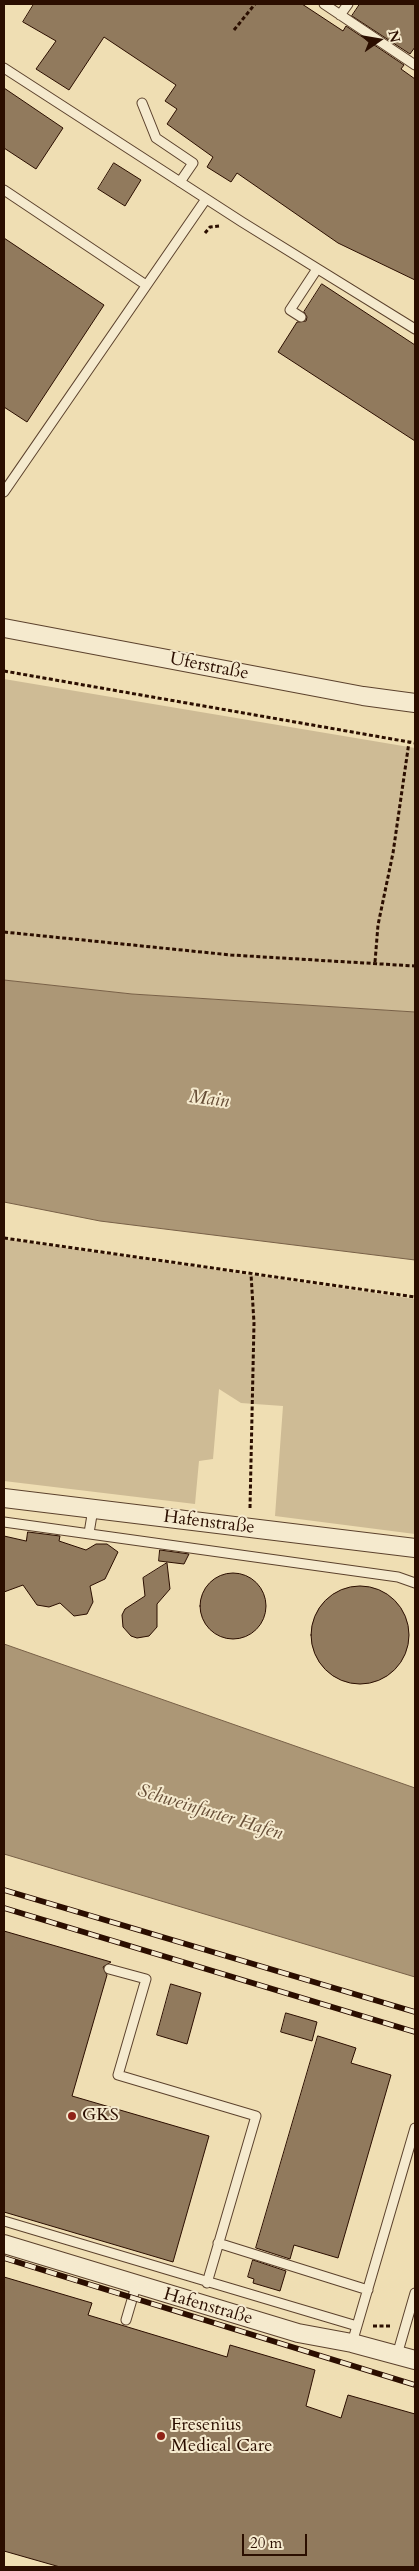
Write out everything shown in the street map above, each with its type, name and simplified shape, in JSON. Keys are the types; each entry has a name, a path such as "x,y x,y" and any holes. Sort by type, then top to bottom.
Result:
{"street":[{"name":"Uferstraße","path":"4,628 363,696 415,703"},
{"name":"Hafenstraße","path":"4,1498 415,1548"},
{"name":"Hafenstraße","path":"4,2244 136,2286 298,2333 352,2343 415,2360"}],"lane":[{"path":"324,4 415,64"},
{"path":"340,15 348,4"},
{"path":"4,68 206,199 415,329"},
{"path":"142,103 156,138 193,163 180,182"},
{"path":"4,190 146,285"},
{"path":"4,492 206,199"},
{"path":"301,317 290,310 317,269"},
{"path":"89,1533 92,1509"},
{"path":"4,1522 389,1576 415,1583"},
{"path":"109,1969 146,1979 118,2075 256,2116 206,2283"},
{"path":"352,2343 415,2128"},
{"path":"4,2221 206,2283 357,2326"},
{"path":"218,2243 368,2290"},
{"path":"126,2320 136,2286"},
{"path":"397,2355 415,2293"}],"path":[{"path":"234,30 255,4"},
{"path":"4,671 415,743"},
{"path":"375,962 378,925 393,853 409,742"},
{"path":"4,932 231,955 375,962 415,966"},
{"path":"4,1238 415,1297"},
{"path":"250,1528 254,1322 251,1274"}],"shaded area":[{"path":"4,679 415,748 415,1012 132,994 4,980"},
{"path":"4,1239 415,1299 415,1534 275,1516 283,1406 241,1403 219,1389 213,1459 199,1461 195,1504 4,1481"}],"water":[{"name":"Main","path":"4,980 132,994 415,1012 415,1260 100,1221 4,1202"},
{"name":"Schweinfurter Hafen","path":"4,1644 415,1788 415,1977 4,1854"}],"building":[{"path":"34,4 302,4 343,31 346,26 404,65 401,69 415,79 415,280 338,243 237,173 231,182 207,167 213,157 167,124 177,109 165,101 176,85 104,37 69,90 36,69 56,41 23,22"},
{"path":"360,4 415,4 415,47 410,54 352,16"},
{"path":"4,88 63,128 36,169 4,148"},
{"path":"114,163 141,180 125,206 98,189"},
{"path":"4,238 104,305 27,422 4,407"},
{"path":"322,284 415,345 415,441 278,352 297,322 306,321 307,317 304,312"},
{"path":"28,1532 60,1536 59,1541 86,1550 96,1544 107,1544 118,1552 105,1579 90,1586 93,1602 87,1614 74,1616 60,1603 49,1607 37,1605 23,1585 4,1592 4,1536 26,1541"},
{"path":"160,1550 189,1554 184,1564 159,1561"},
{"path":"167,1563 170,1589 157,1604 157,1627 149,1636 137,1638 131,1636 123,1627 122,1615 125,1609 145,1596 143,1578"},
{"path":"233,1573 246,1575 256,1583 264,1593 266,1606 264,1619 256,1629 246,1637 233,1639 220,1637 210,1629 202,1619 200,1606 202,1593 210,1583 220,1575"},
{"path":"360,1586 379,1590 395,1600 405,1616 409,1635 405,1654 395,1670 379,1680 360,1684 341,1680 325,1670 315,1654 311,1635 315,1616 325,1600 341,1590"},
{"name":"GKS","path":"4,1931 111,1962 103,1967 107,1975 72,2096 209,2136 173,2262 4,2212"},
{"path":"171,1984 201,1993 187,2044 157,2035"},
{"path":"286,2013 317,2022 312,2041 281,2032"},
{"path":"318,2036 356,2048 351,2063 391,2075 338,2258 294,2245 290,2259 256,2248"},
{"path":"253,2260 286,2271 280,2291 253,2283 254,2279 248,2277"},
{"name":"Fresenius Medical Care","path":"4,2277 92,2303 88,2315 227,2357 230,2345 315,2370 306,2406 341,2418 348,2395 415,2414 415,2567 60,2567 4,2551"}],"railway":[{"path":"4,1890 415,2012"},
{"path":"4,1908 415,2032"},
{"path":"4,2258 415,2385"}],"place":[{"name":"GKS","path":"72,2116"},
{"name":"Fresenius Medical Care","path":"161,2436"}]}
